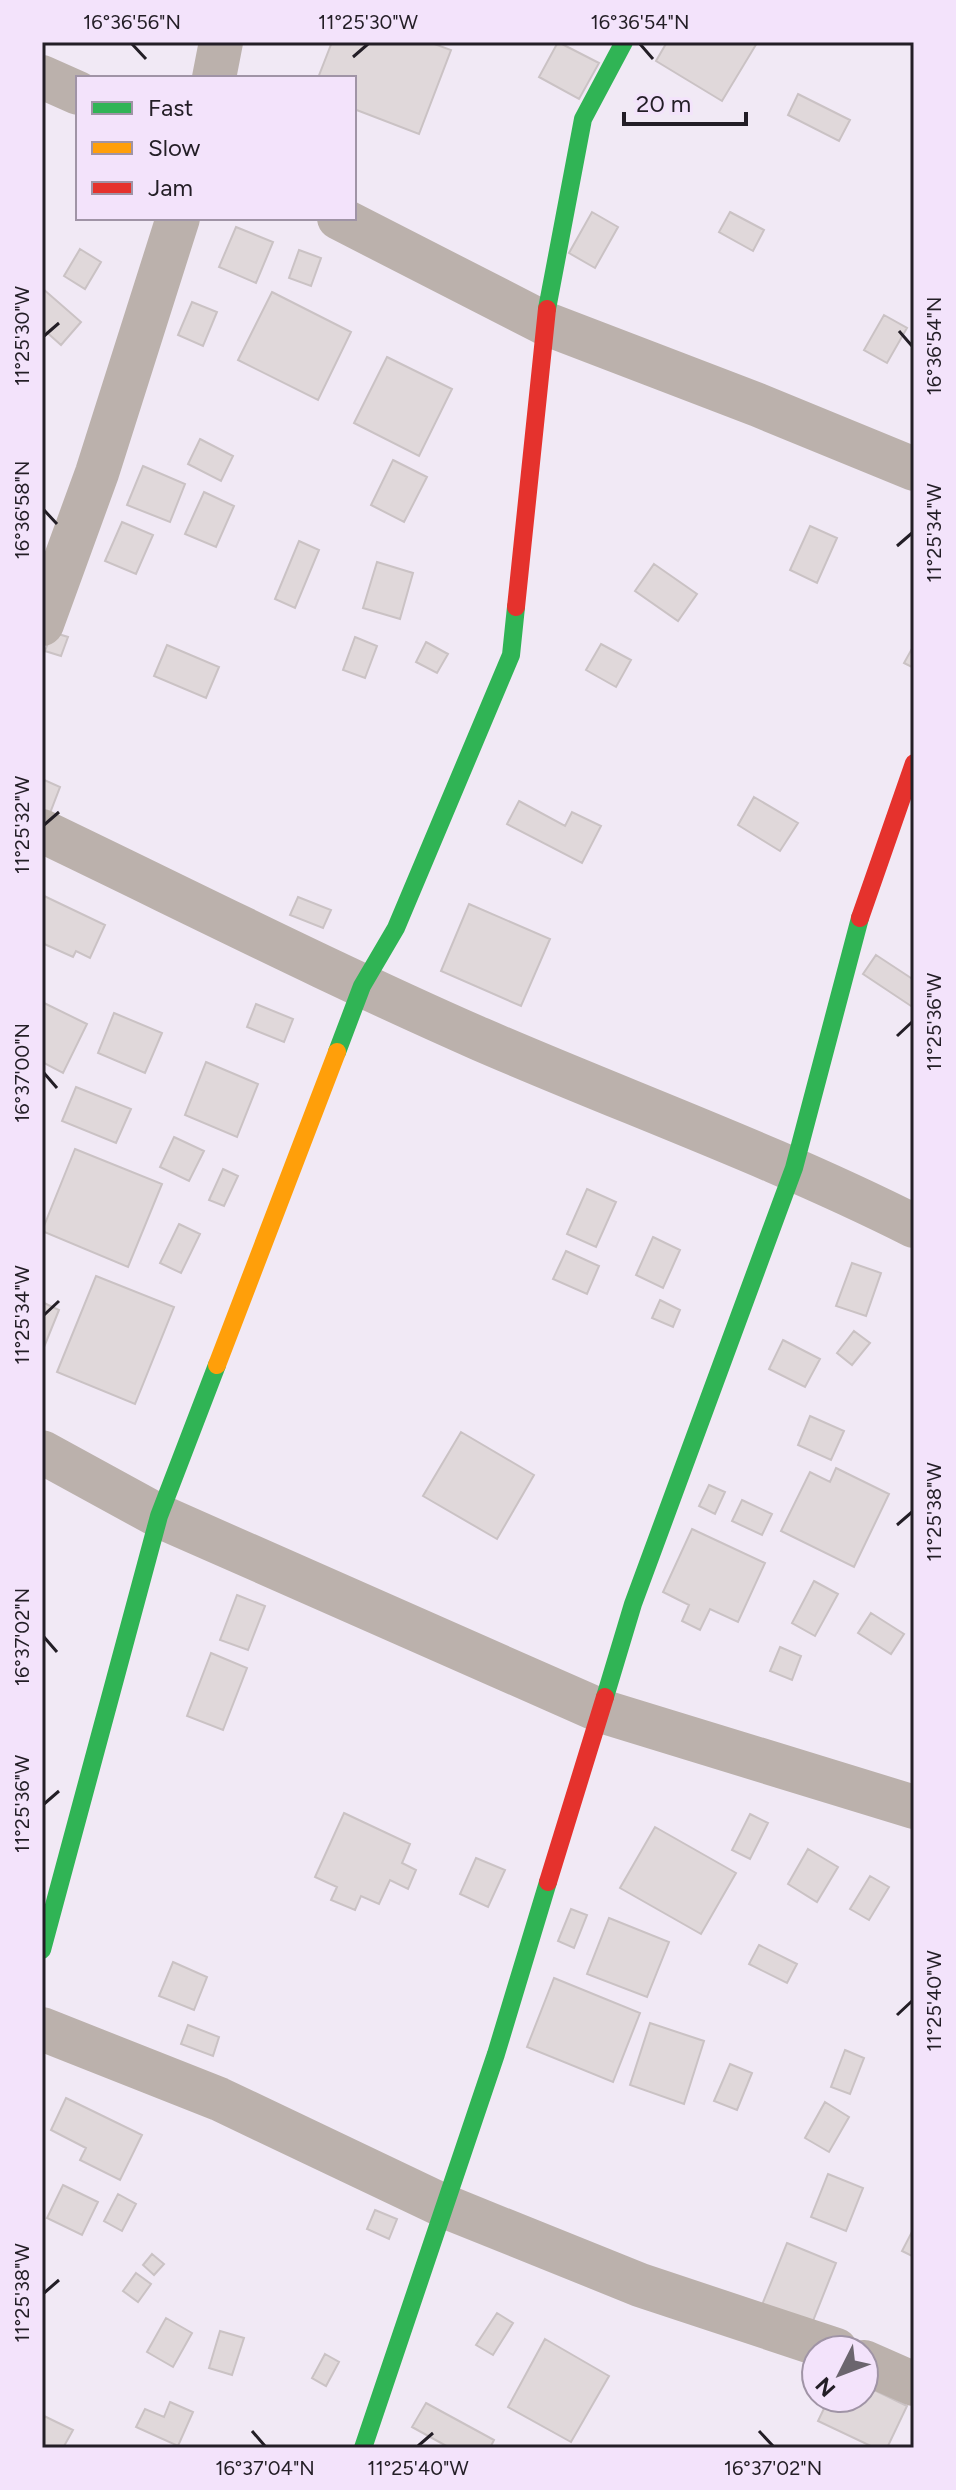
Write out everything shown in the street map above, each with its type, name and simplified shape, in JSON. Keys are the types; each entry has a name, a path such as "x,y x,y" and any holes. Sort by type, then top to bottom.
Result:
{"street":[{"path":"214,76 221,42"},
{"path":"42,1950 159,1516 362,986 396,928 511,655 544,323 583,119 624,42"},
{"path":"42,77 76,92"},
{"path":"42,624 97,473 177,220"},
{"path":"343,220 544,323 914,469"},
{"path":"363,2448 496,2054 633,1604 794,1168 869,886 914,763"},
{"path":"42,831 362,986 482,1040 794,1168 914,1226"},
{"path":"42,1452 159,1516 601,1711 914,1807"},
{"path":"42,2029 219,2099 444,2206 640,2285 800,2338"},
{"path":"880,2369 914,2384"}],"building":[{"path":"332,42 429,42 451,50 419,134 356,110 356,76 319,76"},
{"path":"558,42 599,63 579,99 539,77"},
{"path":"667,42 757,43 722,101 656,61"},
{"path":"798,94 850,120 839,141 788,115"},
{"path":"592,212 618,227 595,268 569,253"},
{"path":"730,212 764,230 753,251 719,232"},
{"path":"236,227 273,242 256,283 219,267"},
{"path":"80,249 101,262 85,289 64,276"},
{"path":"299,250 321,258 311,286 289,278"},
{"path":"42,288 81,322 61,345 42,328"},
{"path":"272,292 351,332 318,400 238,360"},
{"path":"192,302 217,312 203,346 178,335"},
{"path":"884,315 907,328 887,363 864,350"},
{"path":"387,357 452,389 419,456 354,423"},
{"path":"200,439 233,456 221,481 188,464"},
{"path":"393,460 427,477 404,522 371,505"},
{"path":"143,466 185,484 170,522 127,505"},
{"path":"204,492 234,506 216,547 185,534"},
{"path":"122,522 153,535 136,574 105,561"},
{"path":"810,526 837,538 817,583 790,570"},
{"path":"299,541 319,550 295,608 275,599"},
{"path":"377,562 413,573 400,619 363,608"},
{"path":"654,564 697,594 678,621 635,591"},
{"path":"52,632 68,637 61,656 45,651"},
{"path":"355,637 377,646 365,678 343,670"},
{"path":"426,642 448,654 437,673 416,662"},
{"path":"601,644 631,660 616,687 586,670"},
{"path":"167,645 219,667 206,698 154,676"},
{"path":"914,645 914,665 912,667 904,663"},
{"path":"42,779 60,787 50,813 42,809"},
{"path":"754,797 798,823 780,851 738,825"},
{"path":"519,801 565,826 572,812 601,826 582,863 507,824"},
{"path":"42,895 105,925 90,958 76,951 73,957 42,943"},
{"path":"298,897 331,910 323,928 290,915"},
{"path":"469,904 550,939 521,1006 441,971"},
{"path":"876,955 914,980 914,1008 863,974"},
{"path":"42,1002 87,1024 63,1073 42,1062"},
{"path":"256,1004 293,1019 284,1042 247,1027"},
{"path":"114,1013 162,1033 145,1073 98,1053"},
{"path":"206,1062 258,1084 237,1137 185,1115"},
{"path":"76,1087 131,1109 116,1143 62,1121"},
{"path":"174,1137 204,1151 189,1181 160,1167"},
{"path":"75,1149 162,1184 128,1267 42,1231"},
{"path":"223,1169 238,1176 224,1206 209,1200"},
{"path":"587,1189 616,1202 596,1247 567,1234"},
{"path":"179,1224 200,1234 181,1273 160,1263"},
{"path":"653,1237 680,1250 663,1288 636,1275"},
{"path":"566,1251 599,1266 587,1294 553,1279"},
{"path":"852,1263 881,1273 866,1316 836,1306"},
{"path":"96,1276 174,1307 135,1404 57,1372"},
{"path":"660,1300 680,1310 673,1327 652,1318"},
{"path":"42,1302 59,1310 42,1352"},
{"path":"854,1331 870,1343 852,1365 837,1353"},
{"path":"783,1340 820,1359 805,1387 769,1369"},
{"path":"810,1416 844,1431 831,1460 798,1445"},
{"path":"461,1432 534,1475 497,1539 423,1496"},
{"path":"836,1468 889,1494 854,1567 781,1531 810,1472 830,1482"},
{"path":"709,1485 725,1492 715,1514 699,1506"},
{"path":"742,1500 772,1514 762,1535 732,1521"},
{"path":"692,1529 765,1563 738,1622 710,1609 700,1630 682,1621 689,1605 663,1592"},
{"path":"814,1581 838,1594 815,1636 792,1623"},
{"path":"237,1595 265,1606 248,1650 220,1640"},
{"path":"871,1613 904,1634 891,1654 858,1633"},
{"path":"780,1647 801,1656 792,1680 770,1671"},
{"path":"211,1653 247,1668 223,1730 187,1716"},
{"path":"344,1813 410,1844 402,1863 416,1870 408,1889 390,1880 379,1904 361,1896 355,1910 331,1900 337,1887 315,1877"},
{"path":"750,1814 768,1823 750,1859 732,1850"},
{"path":"655,1827 736,1873 701,1934 620,1888"},
{"path":"808,1849 838,1867 817,1902 788,1884"},
{"path":"476,1858 505,1870 488,1907 460,1894"},
{"path":"870,1876 889,1887 869,1920 850,1909"},
{"path":"571,1909 587,1915 574,1948 558,1941"},
{"path":"609,1918 669,1942 647,1997 587,1974"},
{"path":"759,1945 797,1964 787,1983 749,1964"},
{"path":"173,1962 207,1977 194,2010 159,1996"},
{"path":"554,1978 640,2013 613,2082 527,2047"},
{"path":"650,2023 704,2041 684,2104 630,2085"},
{"path":"188,2025 219,2037 213,2056 181,2044"},
{"path":"845,2050 864,2058 850,2094 831,2087"},
{"path":"730,2064 752,2073 737,2110 714,2101"},
{"path":"66,2098 142,2135 120,2180 80,2160 86,2148 51,2130"},
{"path":"825,2102 849,2117 829,2152 805,2138"},
{"path":"828,2174 863,2188 846,2231 811,2217"},
{"path":"63,2185 98,2202 82,2235 47,2218"},
{"path":"118,2194 136,2204 122,2231 104,2221"},
{"path":"375,2210 397,2219 389,2239 367,2229"},
{"path":"914,2228 914,2257 902,2251"},
{"path":"787,2243 836,2263 811,2326 762,2305"},
{"path":"152,2254 164,2264 154,2275 143,2265"},
{"path":"136,2273 151,2284 138,2302 123,2291"},
{"path":"497,2313 513,2323 493,2355 476,2345"},
{"path":"166,2318 192,2333 173,2367 147,2352"},
{"path":"220,2331 244,2338 232,2375 209,2368"},
{"path":"545,2339 609,2376 571,2442 508,2407"},
{"path":"325,2354 339,2362 326,2386 312,2378"},
{"path":"880,2393 907,2406 887,2448 875,2448 818,2421 821,2414 880,2414"},
{"path":"170,2402 193,2412 178,2446 136,2427 145,2409 164,2417"},
{"path":"426,2403 494,2440 490,2448 450,2448 412,2427"},
{"path":"44,2416 73,2430 63,2448 42,2448"}],"traffic: fast":[{"path":"547,309 583,119 624,42"},
{"path":"337,1052 362,986 396,928 511,655 516,607"},
{"path":"605,1697 633,1604 794,1168 860,918"},
{"path":"42,1950 159,1516 217,1365"},
{"path":"363,2448 496,2054 548,1882"}],"traffic: slow":[{"path":"217,1365 337,1052"}],"traffic: jam":[{"path":"516,607 547,309"},
{"path":"860,918 914,763"},
{"path":"548,1882 605,1697"}]}
